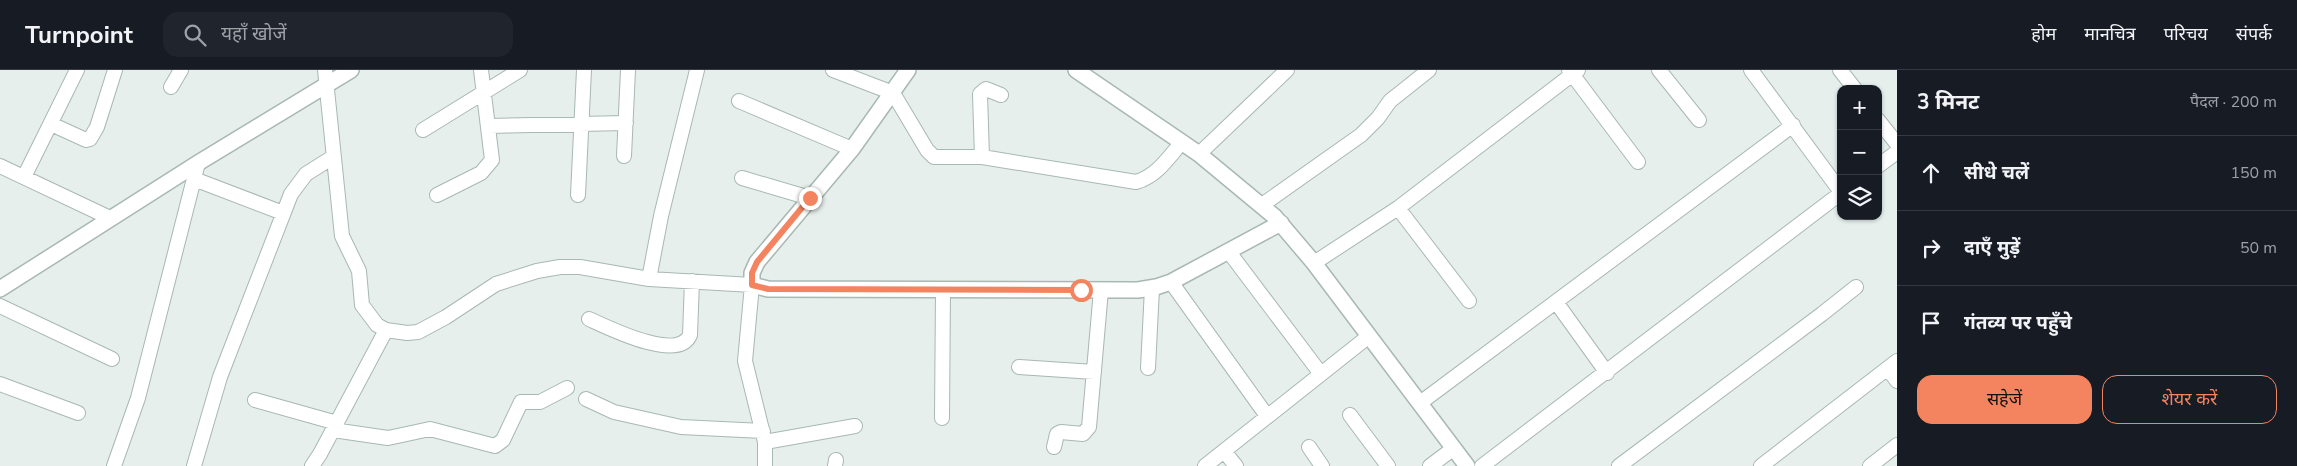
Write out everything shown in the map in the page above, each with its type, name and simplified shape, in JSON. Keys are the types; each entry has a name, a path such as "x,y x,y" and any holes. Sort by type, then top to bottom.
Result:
{"street":[{"path":"24,177 78,70"},
{"path":"51,124 86,140 90,139 97,127 115,70"},
{"path":"172,88 181,70"},
{"path":"0,289 198,163 327,77 351,70"},
{"path":"437,195 481,173 490,165 492,155 481,70"},
{"path":"423,130 520,70"},
{"path":"578,195 584,70"},
{"path":"624,156 628,70"},
{"path":"648,279 661,216 697,70"},
{"path":"833,70 893,93 930,154 939,158 982,157 1136,182 1157,171 1182,142"},
{"path":"765,466 764,436 745,361 752,273 757,262 852,149 908,70"},
{"path":"1076,70 1199,154 1262,205 1281,223 1314,263 1467,466"},
{"path":"1199,154 1287,70"},
{"path":"1262,205 1361,135 1378,118 1390,101 1429,70"},
{"path":"1659,70 1698,120"},
{"path":"1751,70 1837,187"},
{"path":"1840,70 1852,85"},
{"path":"1314,263 1398,208 1573,71 1638,162"},
{"path":"327,77 341,230 358,271 362,305 377,325 386,330 406,333 418,332 440,321 496,284 537,271 580,267 648,279 752,285 768,289 1101,290 1152,288 1171,282 1281,223"},
{"path":"982,157 980,94 986,89 1001,95"},
{"path":"739,101 852,149"},
{"path":"488,126 626,123"},
{"path":"1420,403 1792,125"},
{"path":"1882,125 1897,144"},
{"path":"1882,163 1897,152"},
{"path":"194,466 220,377 291,194 306,174 333,157"},
{"path":"114,466 138,398 198,163"},
{"path":"0,166 110,218"},
{"path":"742,178 810,198"},
{"path":"194,179 283,213"},
{"path":"1482,466 1608,373 1837,196"},
{"path":"1398,208 1469,301"},
{"path":"1229,252 1321,374"},
{"path":"589,319 647,343 680,344 688,339 690,335 692,281"},
{"path":"1171,282 1267,416"},
{"path":"1619,466 1822,314 1856,286"},
{"path":"1148,368 1152,288"},
{"path":"942,418 943,289"},
{"path":"1054,447 1057,434 1061,432 1078,435 1087,431 1101,290"},
{"path":"1556,302 1608,373"},
{"path":"0,306 112,359"},
{"path":"312,466 335,427 386,330"},
{"path":"1205,466 1369,336"},
{"path":"1761,466 1892,365 1897,381"},
{"path":"1019,367 1094,372"},
{"path":"0,384 78,413"},
{"path":"255,400 335,427 388,438 430,429 495,446 504,440 521,402 540,402 567,388"},
{"path":"586,399 614,412 681,427 764,436 855,426"},
{"path":"1350,414 1388,466"},
{"path":"1870,466 1897,445"},
{"path":"1309,447 1322,466"},
{"path":"1430,466 1454,448"},
{"path":"1224,451 1236,466"}],"route":[{"path":"810,198 757,262 752,273 752,285 768,289 1081,290"}]}
